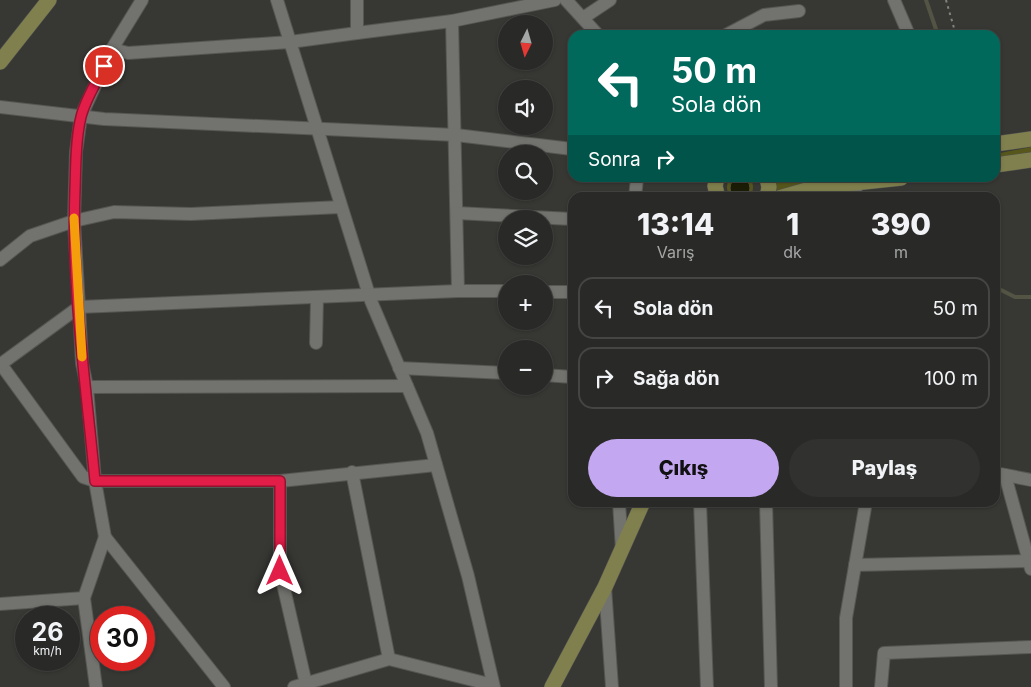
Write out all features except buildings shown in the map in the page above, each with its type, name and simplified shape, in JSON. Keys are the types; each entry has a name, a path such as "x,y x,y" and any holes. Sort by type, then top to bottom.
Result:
{"main road":[{"path":"0,62 49,0"},
{"path":"1000,143 1031,139"},
{"path":"1000,165 1031,160"},
{"path":"800,192 817,187 856,190 886,182"},
{"path":"552,687 606,586 641,507"}],"street":[{"path":"142,0 112,49 81,116 76,152 74,221 78,307 95,481 105,537 224,687"},
{"path":"277,0 369,296 427,433 468,576 493,686 389,659 300,685 280,571 280,481"},
{"path":"357,0 357,33"},
{"path":"112,49 128,53 290,42 452,21 556,0"},
{"path":"566,0 594,30"},
{"path":"583,18 610,0"},
{"path":"894,0 907,30"},
{"path":"736,30 764,15 799,11"},
{"path":"452,21 458,291"},
{"path":"0,106 81,116 456,136 568,149"},
{"path":"0,260 30,236 74,221 114,212 191,214 341,207"},
{"path":"456,213 568,219"},
{"path":"436,466 352,472 280,481 95,481 83,477 0,364 78,307 458,291 498,292"},
{"path":"553,292 568,292"},
{"path":"316,343 317,298"},
{"path":"399,368 498,373"},
{"path":"553,376 568,377"},
{"path":"87,387 407,386"},
{"path":"352,472 389,659"},
{"path":"855,565 1030,565 1000,474 1031,480"},
{"path":"619,507 622,550"},
{"path":"700,507 707,687"},
{"path":"766,507 771,687"},
{"path":"846,687 846,618 865,507"},
{"path":"96,687 84,598 105,537"},
{"path":"606,586 612,687"},
{"path":"0,604 84,598"},
{"path":"881,687 884,653 1031,647"}],"path":[{"path":"946,0 955,30"}],"shaded area":[{"path":"1031,147 1031,152 1000,157 1000,153"},
{"path":"728,182 752,182 752,192 728,192"},
{"path":"732,182 748,182 749,192 731,192 730,188"},
{"path":"774,182 828,182 790,192 775,192"}],"waterway":[{"path":"926,0 936,30"},
{"path":"1000,290 1015,297 1031,297"}],"slow traffic":[{"path":"74,218 82,357"}],"route":[{"path":"104,66 81,116 76,152 74,221 82,362 87,387 95,481 280,481 280,571"}]}
